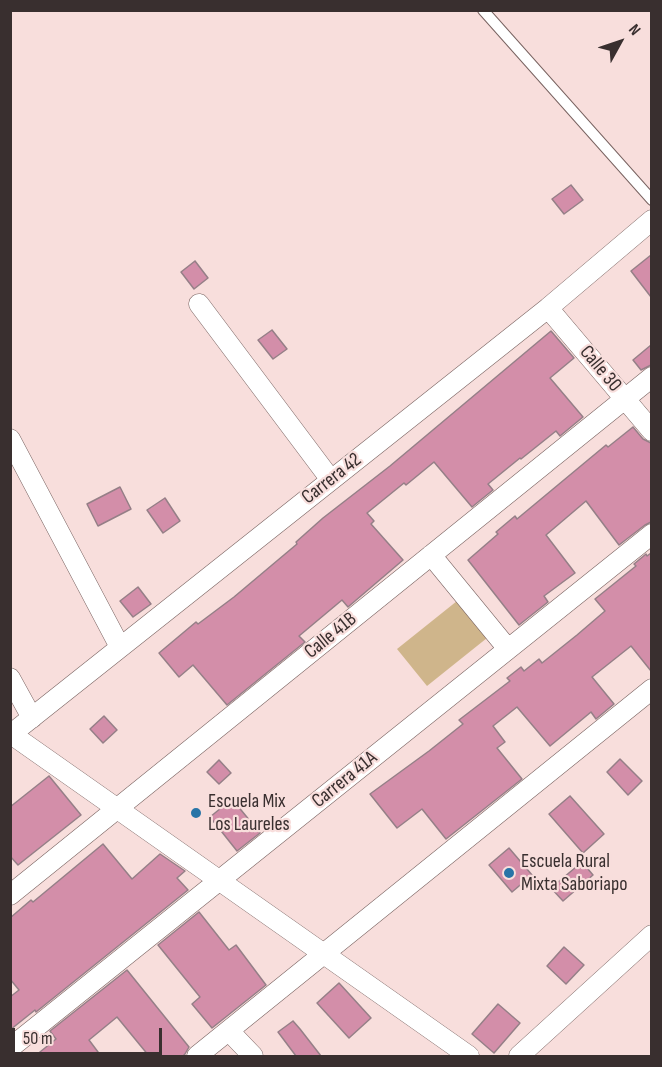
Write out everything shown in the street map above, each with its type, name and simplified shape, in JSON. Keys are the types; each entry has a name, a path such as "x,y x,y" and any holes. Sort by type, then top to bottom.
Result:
{"street":[{"name":"Carrera 42","path":"11,734 548,308 651,220"},
{"path":"199,304 331,480"},
{"name":"Calle 30","path":"548,308 651,431"},
{"name":"Calle 41B","path":"10,895 651,377"},
{"path":"10,439 120,647"},
{"name":"Carrera 41A","path":"10,1048 651,534"},
{"path":"431,555 508,649"},
{"path":"10,678 32,718"},
{"path":"197,1056 651,689"},
{"path":"11,734 469,1056"},
{"path":"519,1056 651,936"},
{"path":"229,1031 253,1056"}],"lane":[{"path":"483,10 651,200"}],"shaded area":[{"path":"457,601 487,638 427,686 397,649"}],"building":[{"path":"571,185 583,200 564,214 552,199"},
{"path":"651,255 651,297 631,271"},
{"path":"195,261 208,278 194,289 181,272"},
{"path":"272,330 287,349 273,359 258,340"},
{"path":"551,331 574,358 550,378 583,417 560,436 556,431 520,458 488,484 493,490 472,507 434,462 406,485 404,483 367,513 374,521 371,524 403,560 348,607 342,600 299,636 305,642 227,705 193,665 179,677 159,653 196,622 198,624 234,597 297,544 296,542 323,518 390,466"},
{"path":"651,345 651,365 641,370 633,360"},
{"path":"633,427 643,439 651,443 651,522 619,545 586,501 546,535 575,573 544,596 548,602 519,625 468,560 515,516 517,519 606,445 608,447"},
{"path":"120,487 131,509 98,526 87,504"},
{"path":"165,498 180,521 163,533 147,510"},
{"path":"651,553 651,671 631,646 592,677 614,704 596,719 591,712 550,746 517,707 493,726 505,742 497,748 522,779 446,839 422,809 397,828 370,794 463,724 459,720 510,681 507,678 521,667 524,671 539,659 542,663 605,611 595,599 636,566 634,564 646,554 647,556"},
{"path":"138,587 151,604 133,617 120,601"},
{"path":"104,716 117,730 103,743 90,729"},
{"path":"620,759 642,781 628,795 607,772"},
{"path":"219,760 231,773 219,784 207,772"},
{"path":"49,776 81,815 18,865 10,856 10,807"},
{"path":"570,796 604,834 583,853 549,814"},
{"path":"232,799 260,833 237,851 210,817"},
{"path":"103,844 132,879 160,854 185,871 177,878 188,890 36,1012 35,1010 10,1030 10,997 19,990 10,979 10,918 31,900 33,902"},
{"path":"509,848 532,875 512,892 489,865"},
{"path":"582,862 593,875 563,901 551,888"},
{"path":"199,912 229,950 236,945 266,985 212,1028 192,1004 200,997 158,945"},
{"path":"564,947 584,965 566,984 547,966"},
{"path":"127,970 189,1047 183,1056 149,1056 117,1017 89,1040 101,1056 35,1056 56,1039 50,1031"},
{"path":"339,983 371,1018 349,1038 317,1003"},
{"path":"498,1004 520,1023 494,1053 472,1034"},
{"path":"293,1021 321,1056 296,1056 278,1032"}],"place":[{"name":"Escuela Mix Los Laureles","path":"196,813"},
{"name":"Escuela Rural Mixta Saboriapo","path":"509,873"}]}
